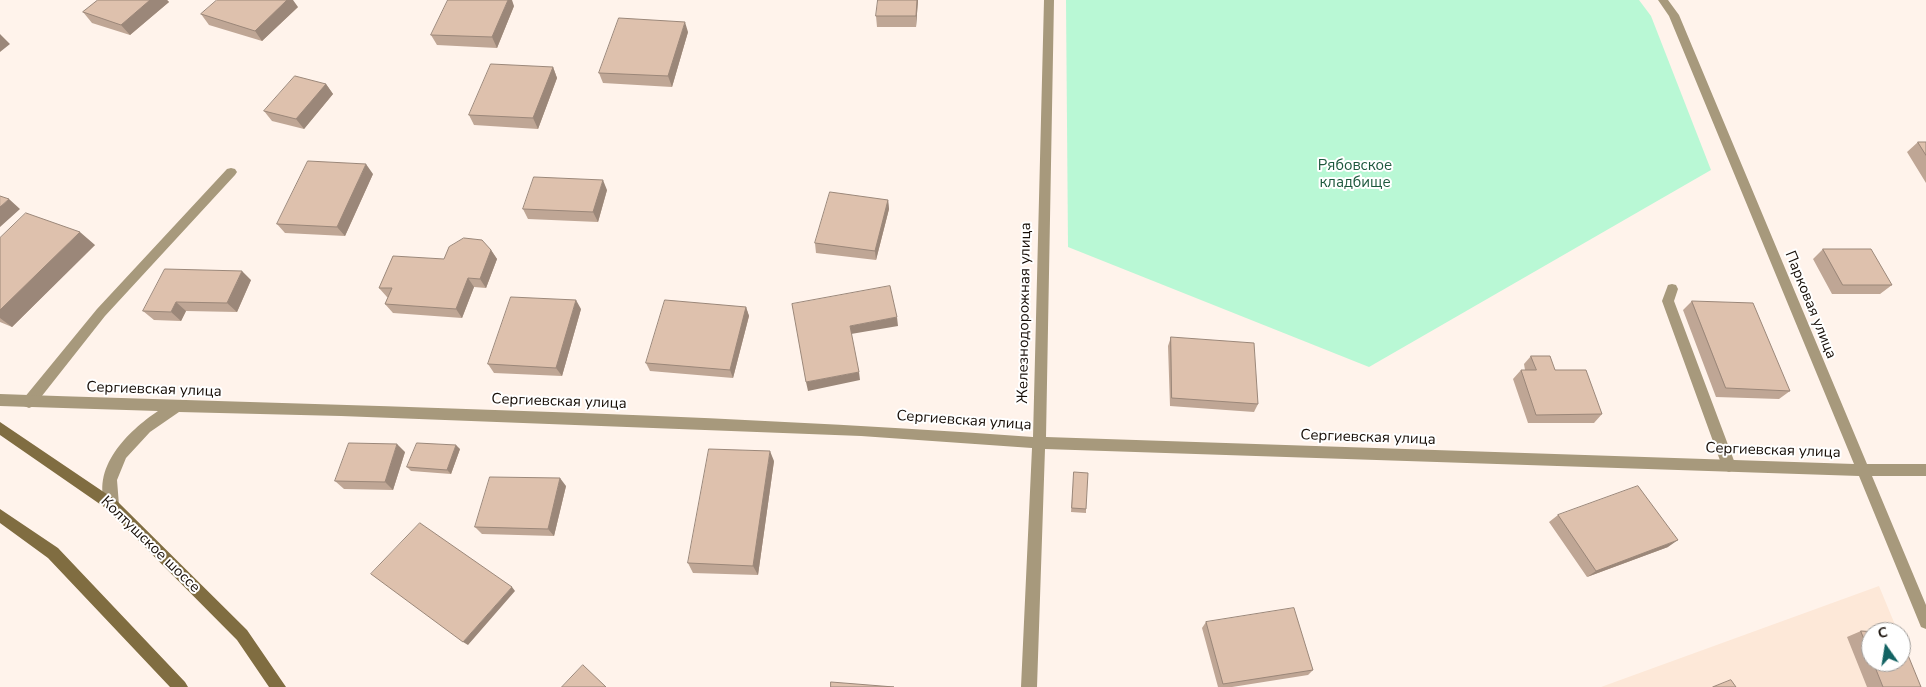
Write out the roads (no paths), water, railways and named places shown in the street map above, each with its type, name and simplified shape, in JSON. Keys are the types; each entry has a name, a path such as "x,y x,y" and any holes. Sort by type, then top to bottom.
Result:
{"main road":[{"name":"Колтушское шоссе","path":"0,428 112,505 242,635 278,687"},
{"path":"0,515 53,553 180,687"}],"street":[{"name":"Железнодорожная улица","path":"1029,687 1038,443 1049,0"},
{"name":"Парковая улица","path":"1663,0 1674,15 1861,470 1926,622"},
{"path":"29,402 57,365 132,279 231,172"},
{"path":"1672,289 1668,301 1729,466"},
{"name":"Сергиевская улица","path":"0,400 176,407 341,410 861,430 1038,443 1729,466 1926,470"},
{"path":"112,505 110,479 122,450 146,425 176,407"}],"park label":[{"name":"Рябовское кладбище","path":"1355,174"}]}
